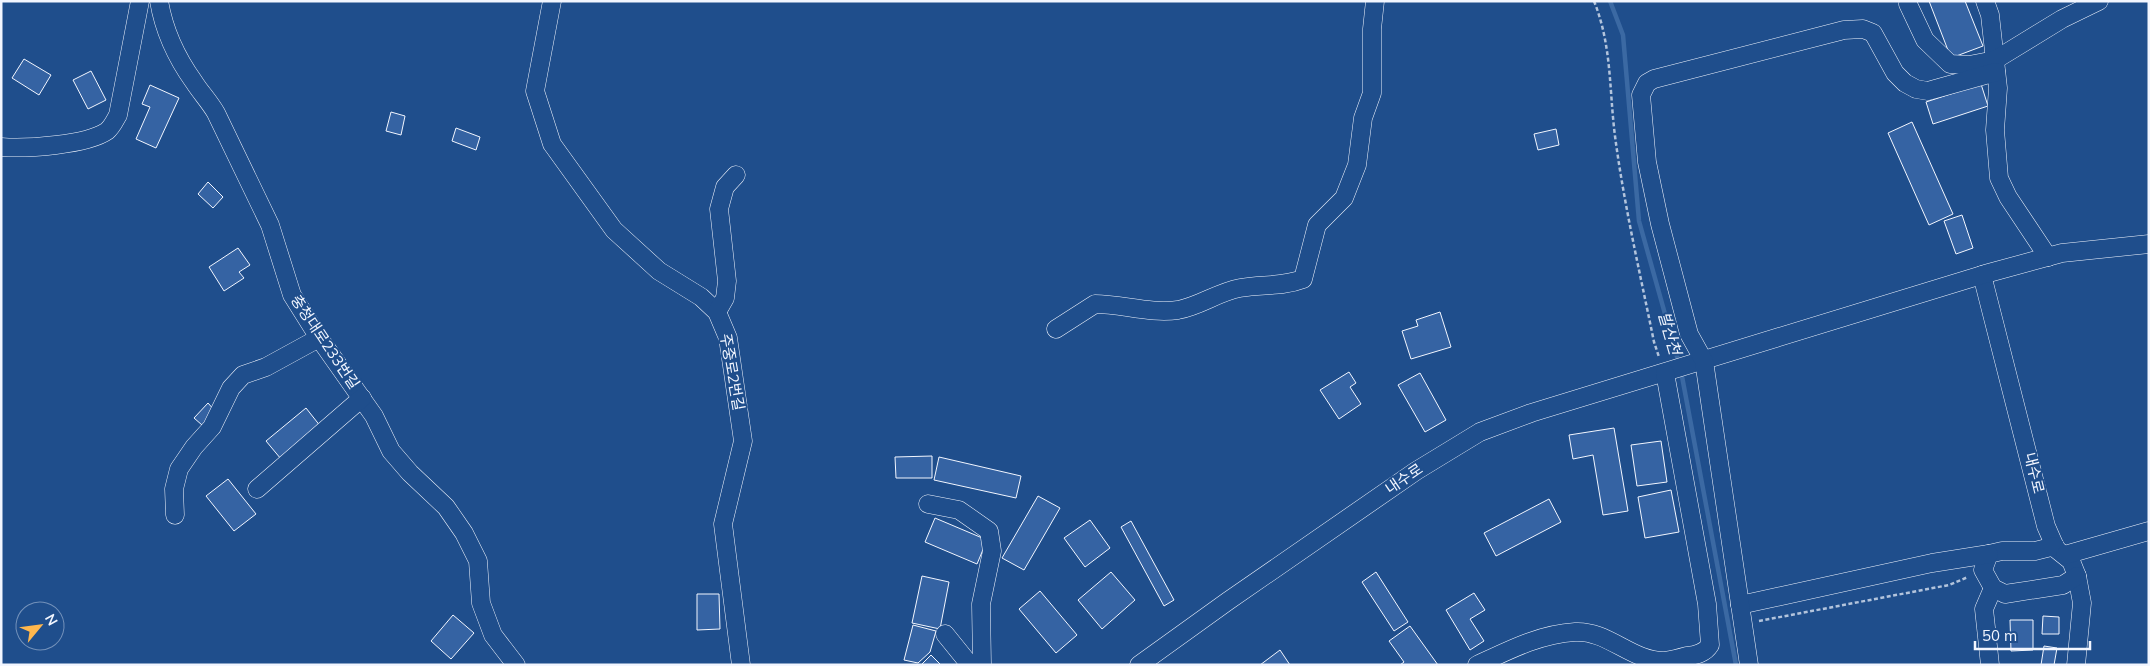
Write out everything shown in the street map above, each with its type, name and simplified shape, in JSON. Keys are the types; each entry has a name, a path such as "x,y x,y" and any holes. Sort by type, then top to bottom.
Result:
{"street":[{"path":"1,148 47,146 97,136 109,130 118,115 140,1"},
{"name":"충청대로233번길","path":"159,1 163,25 177,57 194,83 206,95 216,113 270,225 292,295 319,338 374,416 391,451 410,473 446,507 464,533 478,561 481,603 493,635 516,665"},
{"name":"주중로2번길","path":"552,1 535,91 552,144 614,230 659,271 701,297 718,312 728,338 743,442 723,524 741,665"},
{"path":"1056,330 1095,304 1111,304 1153,310 1179,310 1229,290 1259,285 1287,285 1303,279 1317,225 1344,198 1357,164 1363,118 1372,93 1372,29 1375,1"},
{"path":"1986,1 1990,16 1998,88 1995,130 1999,178 2008,197 2048,257"},
{"path":"1749,665 1701,362 1689,334 1646,162 1640,105 1641,95 1647,83 1654,79 1834,33 1863,29 1873,33 1895,73 1905,83 1916,89 1928,91 1996,66 2062,19 2099,1"},
{"path":"1908,4 1925,40 1950,64 1996,66"},
{"path":"718,312 725,298 727,281 719,209 725,186 736,175"},
{"name":"내수로","path":"1139,665 1228,600 1408,477 1480,432 1531,414 1982,275 2062,253 2149,244"},
{"name":"내수로","path":"1982,275 2046,526 2060,551 2071,561 2077,576 2082,603 2076,665"},
{"path":"175,515 174,489 179,469 194,447 212,427 231,388 243,375 266,367 319,338"},
{"path":"1477,665 1537,638 1575,632 1588,632 1599,635 1640,656 1664,661 1698,654 1707,650 1710,645 1707,604 1667,372"},
{"path":"257,489 362,398"},
{"path":"928,504 960,510 989,530 992,551 981,604 982,665"},
{"path":"1740,605 1932,563 1986,562 2002,551 2060,551 2149,531"},
{"path":"1986,562 1993,588 1984,609 1990,665"},
{"path":"1993,588 2004,594 2063,585 2077,576"},
{"path":"945,634 970,665"}],"path":[{"path":"1594,1 1607,42 1615,136 1632,238 1654,342 1667,372"},
{"path":"1743,624 1950,585 1986,562"}],"building":[{"path":"1929,1 1965,1 1983,46 1951,58"},
{"path":"24,59 51,75 39,95 12,78"},
{"path":"91,71 106,100 88,109 73,80"},
{"path":"1981,84 1988,106 1933,124 1926,102"},
{"path":"150,85 179,98 156,148 136,139 150,107 142,104"},
{"path":"391,112 405,116 401,135 386,131"},
{"path":"1912,122 1953,214 1929,225 1888,133"},
{"path":"456,128 480,137 476,150 452,141"},
{"path":"1556,129 1559,145 1538,150 1534,134"},
{"path":"208,182 223,197 213,208 198,194"},
{"path":"1962,215 1973,248 1956,254 1944,221"},
{"path":"238,248 250,265 239,272 244,278 224,291 209,267"},
{"path":"1440,312 1451,347 1411,359 1402,331 1418,326 1416,320"},
{"path":"1349,372 1356,383 1350,387 1361,404 1339,419 1320,390"},
{"path":"1420,373 1446,420 1425,432 1398,385"},
{"path":"208,403 215,411 202,425 194,418"},
{"path":"306,408 321,427 281,459 266,441"},
{"path":"1614,428 1628,511 1603,515 1593,455 1573,459 1569,435"},
{"path":"1661,441 1667,482 1637,486 1631,445"},
{"path":"932,456 932,478 896,478 895,457"},
{"path":"939,457 1021,476 1016,498 934,480"},
{"path":"228,479 256,514 234,531 206,496"},
{"path":"1671,490 1679,532 1645,538 1638,497"},
{"path":"1038,496 1060,508 1024,570 1002,558"},
{"path":"1549,499 1561,522 1496,556 1484,533"},
{"path":"935,518 987,540 977,564 925,542"},
{"path":"1090,520 1110,548 1085,567 1064,538"},
{"path":"1131,521 1174,600 1164,606 1121,527"},
{"path":"1111,572 1135,600 1102,629 1078,600"},
{"path":"1376,572 1408,622 1394,631 1362,582"},
{"path":"922,576 949,582 940,629 912,623"},
{"path":"1040,591 1077,635 1056,653 1019,609"},
{"path":"1474,593 1485,610 1470,619 1484,641 1470,650 1446,610"},
{"path":"697,594 719,594 720,629 697,630"},
{"path":"453,615 474,633 451,659 431,641"},
{"path":"2043,616 2059,617 2059,634 2042,634"},
{"path":"2010,620 2033,620 2033,650 2011,651"},
{"path":"913,625 936,631 930,652 918,663 904,660"},
{"path":"1410,626 1438,665 1400,665 1404,662 1389,641"},
{"path":"2044,646 2057,648 2054,665 2041,665"},
{"path":"1280,650 1290,665 1260,665"},
{"path":"931,655 941,665 921,665"}],"waterway":[{"name":"발산천","path":"1610,1 1623,35 1639,221 1679,364"},
{"name":"발산천","path":"1681,371 1736,665"}]}
